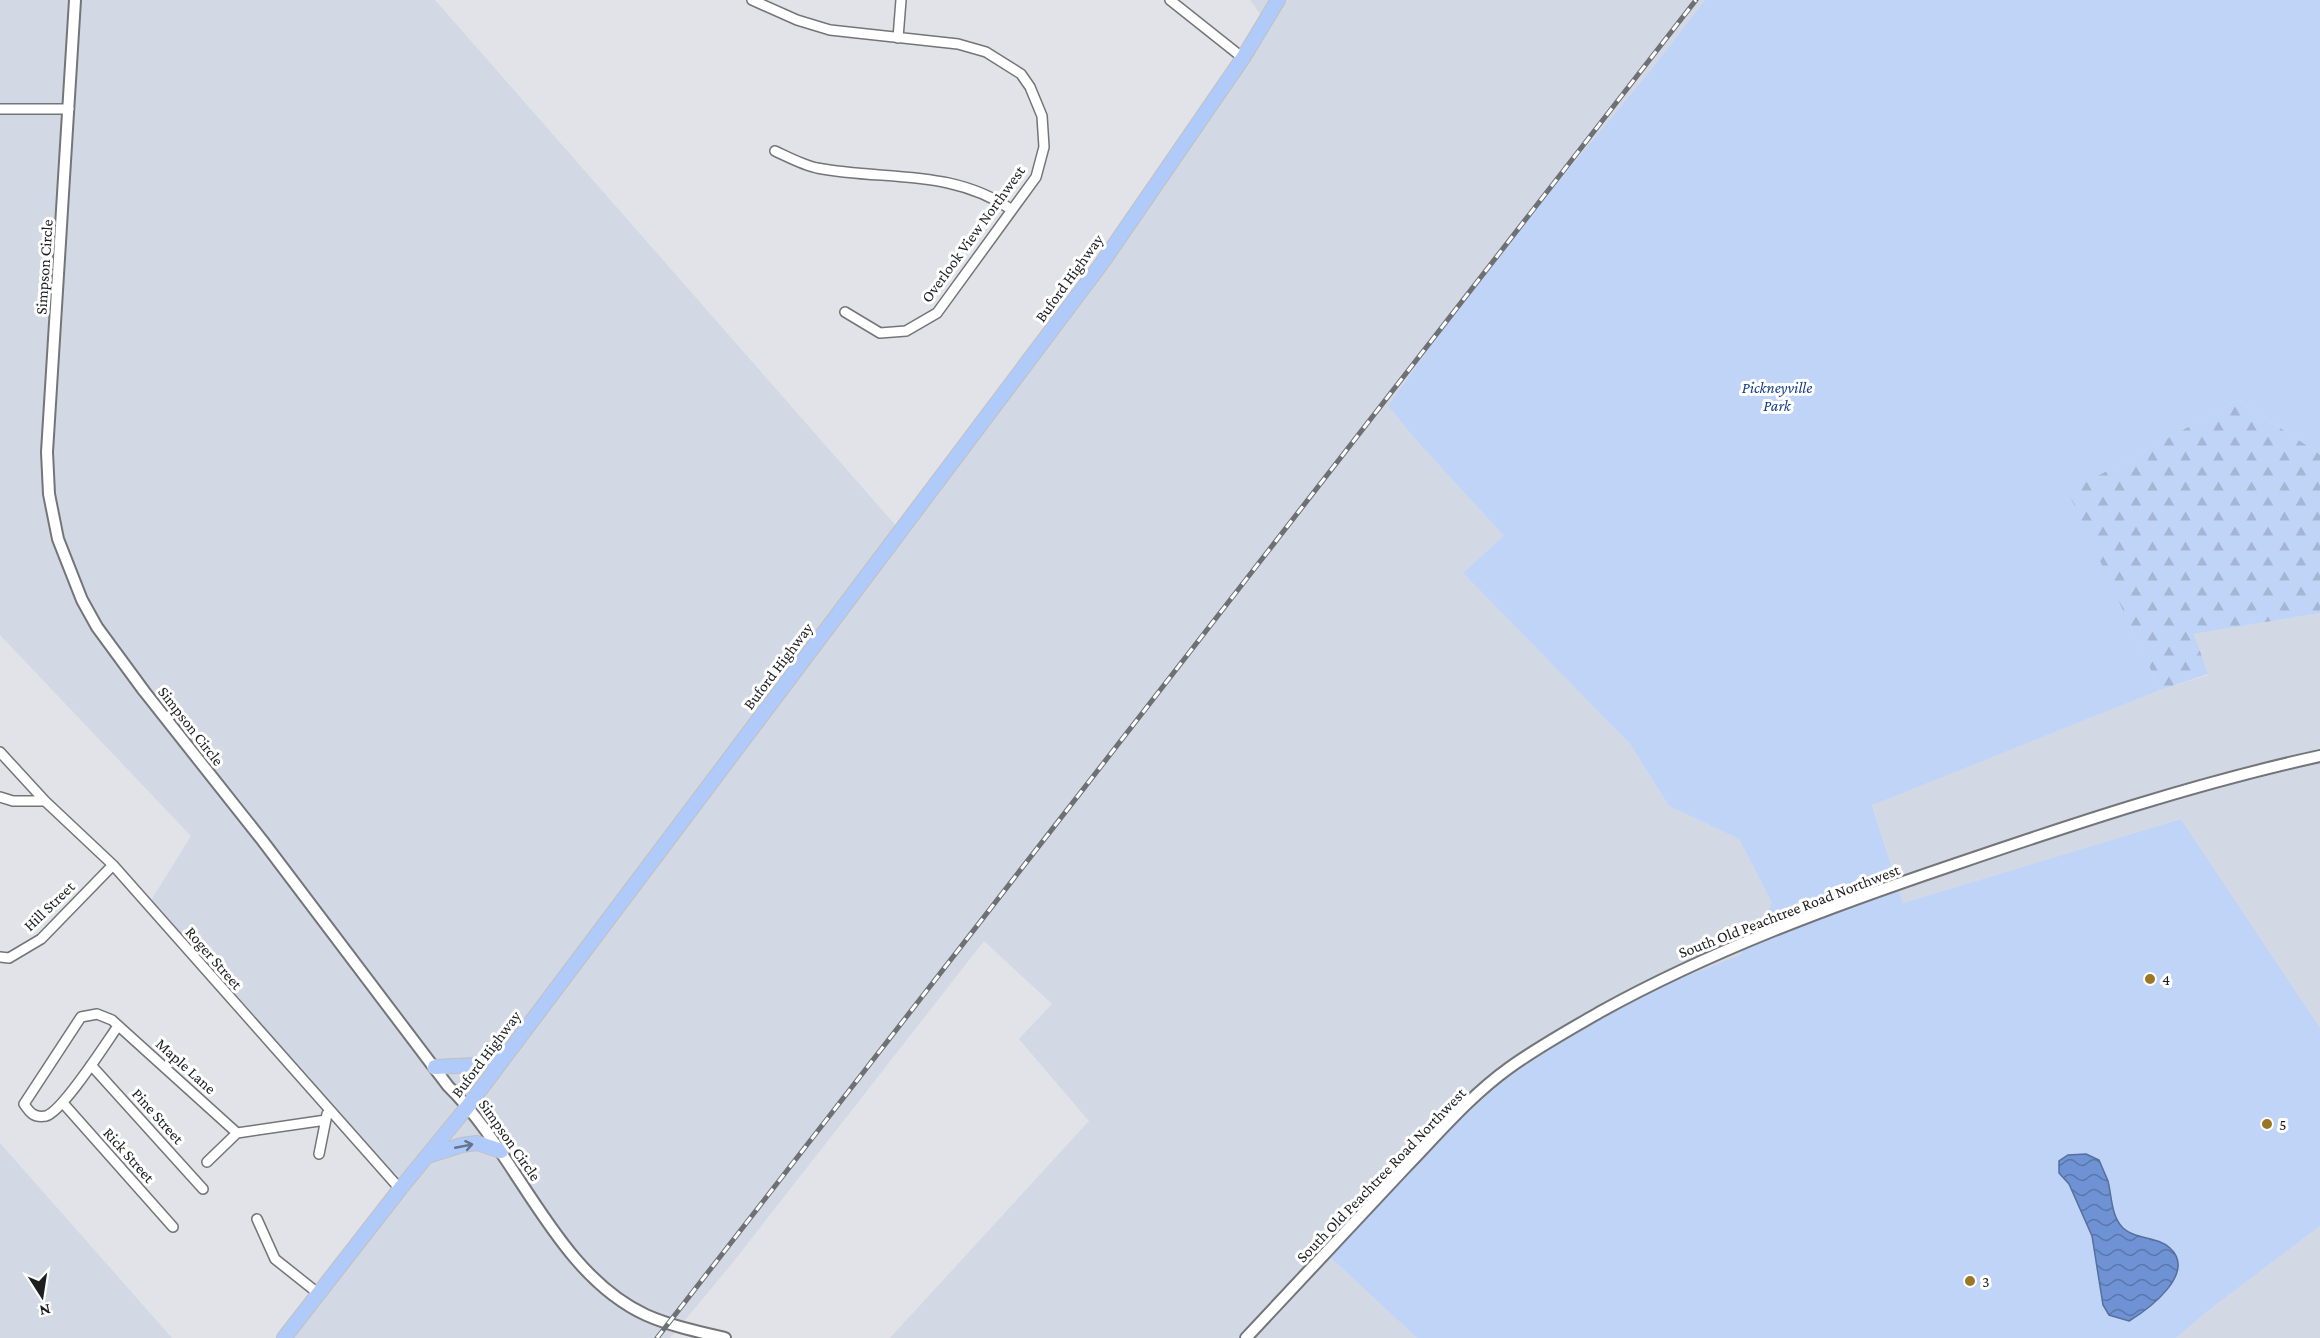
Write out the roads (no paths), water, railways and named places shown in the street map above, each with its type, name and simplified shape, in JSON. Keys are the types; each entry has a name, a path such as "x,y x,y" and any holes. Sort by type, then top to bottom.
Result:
{"main road":[{"name":"Buford Highway","path":"284,1338 468,1106 1102,263 1243,58 1278,0"},
{"path":"435,1066 474,1065 511,1049"},
{"path":"427,1156 462,1145 477,1143 501,1151"}],"street":[{"name":"Simpson Circle","path":"75,0 47,452 49,494 58,539 72,577 98,627 131,674 262,840 448,1086 468,1106 501,1151 556,1235 598,1283 645,1314 725,1338"},
{"name":"Overlook View Northwest","path":"752,0 797,20 830,30 958,44 986,51 1021,74 1030,87 1042,116 1044,147 1036,177 937,313 906,331 880,333 845,312"},
{"path":"898,38 901,0"},
{"path":"1170,0 1243,58"},
{"path":"0,110 69,109"},
{"path":"775,151 816,167 959,184 999,200 1012,210"},
{"name":"Roger Street","path":"0,752 45,801 113,865 400,1190"},
{"name":"South Old Peachtree Road Northwest","path":"1246,1338 1429,1144 1492,1082 1509,1068 1568,1030 1646,987 1679,970 1781,926 1871,892 2109,814 2212,783 2320,756"},
{"path":"0,797 13,801 45,801"},
{"name":"Hill Street","path":"0,957 9,958 41,939 113,865"},
{"name":"Maple Lane","path":"63,1103 48,1115 37,1116 31,1114 24,1104 81,1017 97,1014 112,1020 237,1133"},
{"path":"63,1103 118,1026"},
{"name":"Pine Street","path":"91,1065 203,1189"},
{"name":"Rick Street","path":"63,1103 173,1227"},
{"path":"319,1154 328,1109"},
{"path":"207,1162 237,1133 326,1120"},
{"path":"256,1219 275,1259 319,1294"}],"water":[{"path":"2086,1154 2099,1160 2108,1181 2114,1212 2123,1228 2128,1232 2165,1244 2177,1258 2178,1268 2167,1289 2148,1308 2129,1321 2109,1315 2103,1305 2092,1236 2069,1184 2059,1173 2059,1161 2068,1155"}],"railway":[{"path":"657,1338 1696,0"}],"place":[{"name":"4","path":"2150,979"},
{"name":"5","path":"2267,1124"},
{"name":"3","path":"1970,1281"}],"park label":[{"name":"Pickneyville Park","path":"1777,396"}]}
